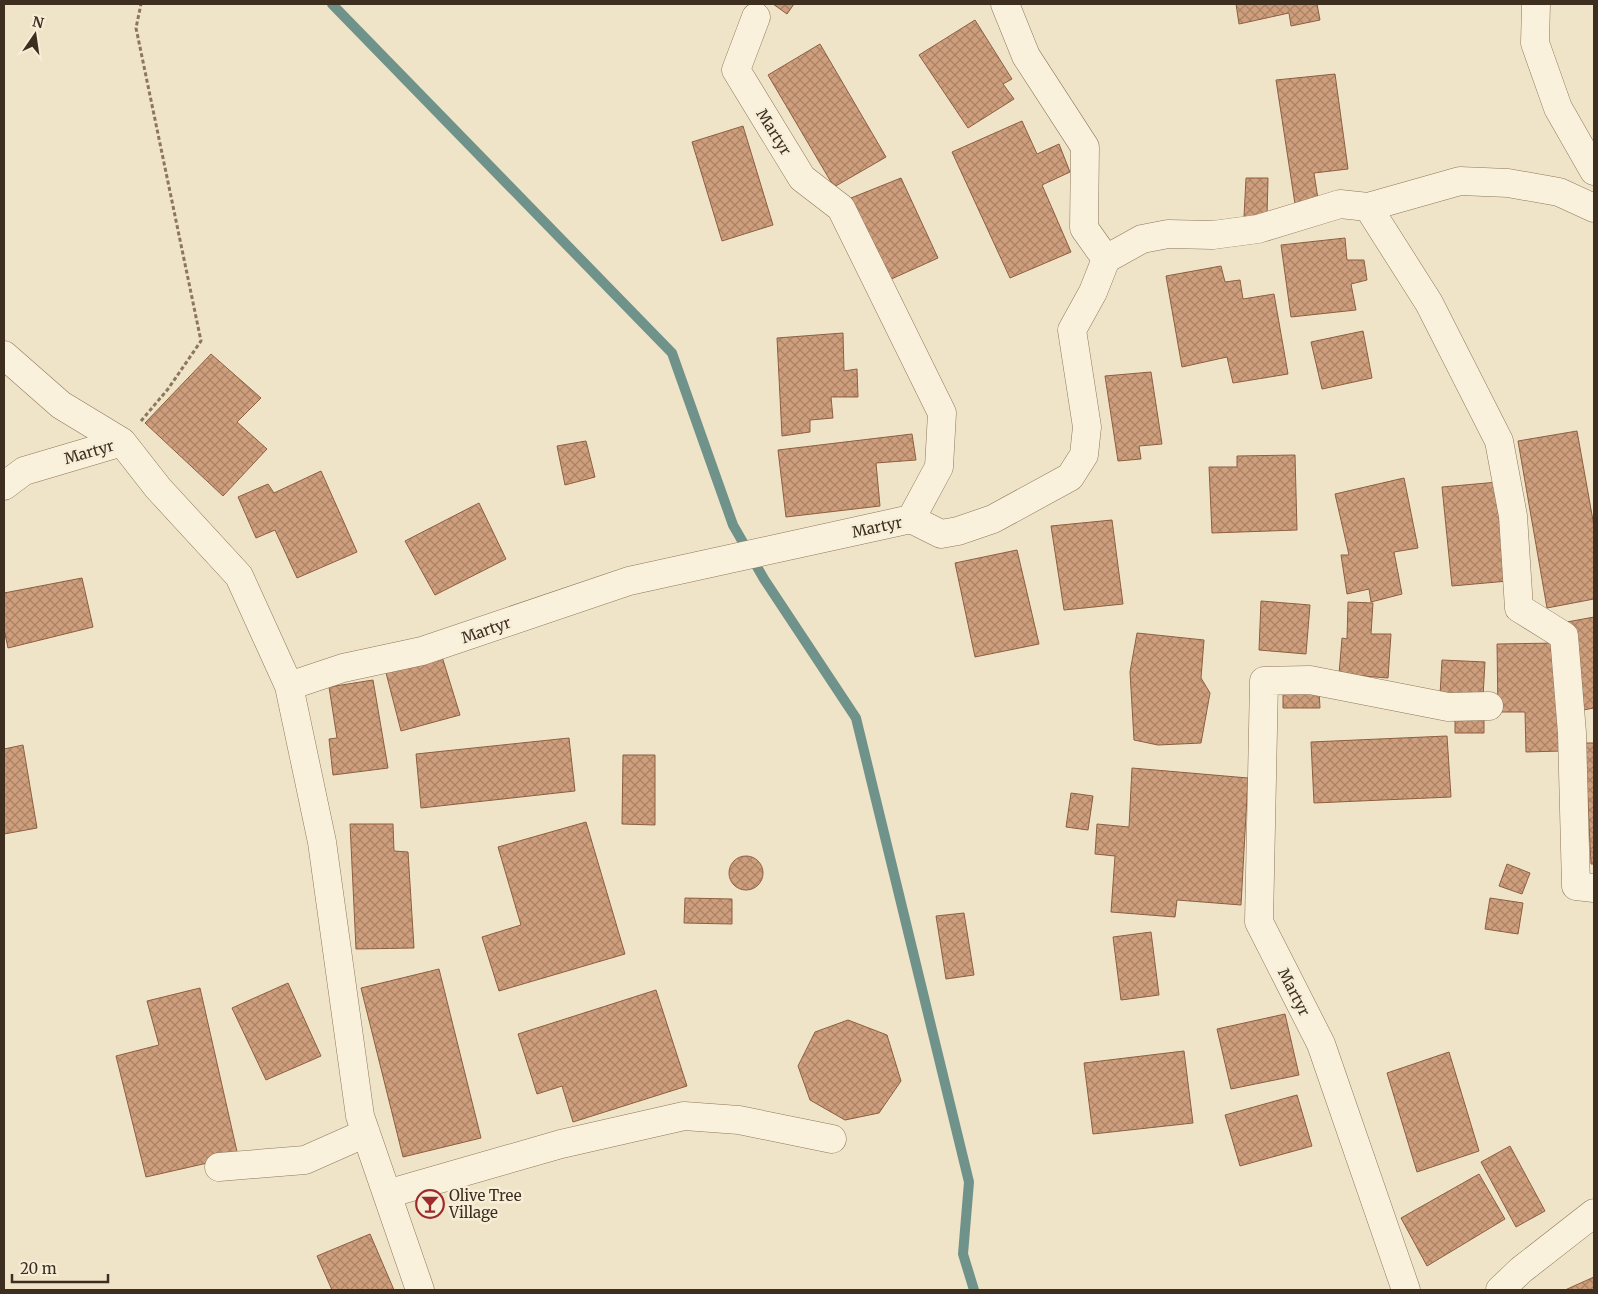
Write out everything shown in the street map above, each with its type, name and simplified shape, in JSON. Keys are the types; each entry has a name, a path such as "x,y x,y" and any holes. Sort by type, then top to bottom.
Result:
{"street":[{"path":"1005,4 1026,56 1085,147 1084,228 1106,259"},
{"path":"1536,4 1535,43 1554,99 1594,171"},
{"name":"Martyr","path":"289,686 343,668 422,651 629,581 911,519 939,467 942,413 841,208 802,178 736,70 756,17"},
{"path":"911,519 941,534 958,532 993,519 1070,476 1084,455 1087,427 1072,330 1093,292 1106,259 1142,239 1168,234 1213,236 1258,230 1340,204 1368,207 1460,181 1508,183 1558,192 1594,208"},
{"path":"1368,207 1429,303 1498,442 1513,516 1519,608 1564,636 1572,733 1576,886 1594,888"},
{"path":"4,355 61,405 122,442"},
{"name":"Martyr","path":"4,486 24,471 122,442 158,488 239,576 289,686 322,842 360,1116 420,1290"},
{"name":"Martyr","path":"1406,1290 1321,1044 1259,922 1264,681 1310,680 1448,707 1489,706"},
{"path":"387,1194 561,1144 684,1116 739,1120 832,1139"},
{"path":"219,1167 305,1160 366,1133"},
{"path":"1500,1290 1522,1270 1594,1213"}],"path":[{"path":"122,442 168,389 201,341 136,28 141,4"}],"building":[{"path":"773,4 794,4 787,14"},
{"path":"1236,4 1317,4 1320,20 1291,26 1289,13 1239,24"},
{"path":"975,20 1012,79 1003,84 1014,99 968,128 919,55"},
{"path":"820,44 886,157 834,187 768,75"},
{"path":"1335,74 1348,169 1314,173 1318,199 1295,204 1276,80"},
{"path":"1022,121 1037,154 1059,144 1070,172 1042,185 1071,252 1010,278 952,152"},
{"path":"743,126 773,225 722,241 692,142"},
{"path":"901,178 938,258 887,281 851,198"},
{"path":"1246,178 1268,178 1267,217 1244,217"},
{"path":"1345,238 1347,260 1364,260 1367,280 1351,284 1356,310 1291,317 1281,245"},
{"path":"1221,266 1225,282 1240,280 1243,299 1274,294 1288,374 1233,383 1227,357 1182,367 1166,276"},
{"path":"1363,331 1372,378 1322,389 1311,342"},
{"path":"843,333 844,371 857,369 858,397 831,397 833,418 810,420 810,432 782,436 777,338"},
{"path":"211,354 261,398 237,422 267,449 223,496 145,423"},
{"path":"1151,372 1162,444 1139,446 1141,459 1118,461 1105,376"},
{"path":"1577,431 1594,526 1594,599 1547,608 1518,441"},
{"path":"912,434 916,460 876,463 880,506 786,517 778,450"},
{"path":"586,441 595,477 565,485 557,446"},
{"path":"1295,455 1297,530 1212,533 1209,467 1237,467 1237,456"},
{"path":"321,471 357,552 297,578 275,530 256,538 238,497 268,484 274,493"},
{"path":"1404,478 1418,548 1394,552 1402,594 1371,602 1369,589 1347,594 1341,555 1349,555 1335,494"},
{"path":"1498,482 1508,581 1452,586 1442,487"},
{"path":"479,503 506,559 435,595 405,541"},
{"path":"1112,520 1123,604 1064,610 1051,526"},
{"path":"1017,550 1039,644 975,657 955,563"},
{"path":"82,578 93,627 8,648 4,629 4,593"},
{"path":"1261,601 1310,605 1306,654 1259,650"},
{"path":"1348,602 1373,603 1371,634 1391,634 1388,678 1339,674 1342,638 1347,639"},
{"path":"1594,617 1594,708 1583,710 1567,622"},
{"path":"1137,633 1204,640 1201,678 1210,693 1201,743 1158,745 1134,740 1130,672"},
{"path":"1558,643 1561,751 1526,752 1525,712 1498,712 1497,644"},
{"path":"440,650 460,715 401,731 384,665"},
{"path":"1442,660 1485,662 1483,697 1440,695"},
{"path":"373,680 388,768 333,775 329,739 337,738 329,687"},
{"path":"1283,691 1319,691 1320,708 1283,708"},
{"path":"1455,716 1484,716 1484,733 1455,733"},
{"path":"1447,736 1451,797 1314,803 1311,742"},
{"path":"569,738 575,791 421,808 416,754"},
{"path":"1585,743 1594,743 1594,864 1591,864"},
{"path":"23,745 37,828 4,834 4,749"},
{"path":"623,755 655,755 655,825 622,824"},
{"path":"1132,768 1248,778 1241,905 1177,900 1175,917 1111,912 1115,856 1095,854 1097,824 1129,827"},
{"path":"1071,793 1093,796 1088,830 1066,827"},
{"path":"586,822 625,954 499,991 482,937 521,925 498,847"},
{"path":"350,824 393,824 394,851 408,852 414,948 356,949"},
{"path":"746,856 753,857 758,861 762,866 762,880 758,885 753,889 746,890 739,889 734,885 730,880 729,873 730,866 734,861 739,857"},
{"path":"1507,864 1530,873 1522,894 1499,886"},
{"path":"685,898 732,899 732,924 684,923"},
{"path":"1490,898 1523,903 1518,934 1485,929"},
{"path":"964,913 974,975 946,979 936,916"},
{"path":"1151,932 1159,995 1121,1000 1113,937"},
{"path":"439,969 481,1138 403,1157 361,988"},
{"path":"288,983 321,1056 266,1080 232,1008"},
{"path":"200,988 238,1156 146,1177 116,1056 159,1045 147,1001"},
{"path":"656,990 687,1086 573,1122 562,1086 537,1094 518,1034"},
{"path":"1285,1014 1299,1075 1231,1089 1217,1029"},
{"path":"848,1020 887,1035 901,1081 879,1113 845,1120 810,1100 798,1066 815,1032"},
{"path":"1184,1051 1193,1123 1093,1134 1084,1063"},
{"path":"1449,1052 1479,1151 1417,1172 1387,1073"},
{"path":"1297,1095 1312,1146 1240,1166 1225,1115"},
{"path":"1510,1146 1545,1211 1516,1227 1481,1162"},
{"path":"1479,1174 1505,1219 1427,1266 1401,1218"},
{"path":"370,1234 394,1290 332,1290 317,1256"},
{"path":"1594,1277 1594,1290 1565,1290"}],"waterway":[{"path":"332,4 672,353 733,525 764,579 856,718 969,1182 963,1254 974,1290"}],"place":[{"name":"Olive Tree Village","path":"430,1204"}]}
